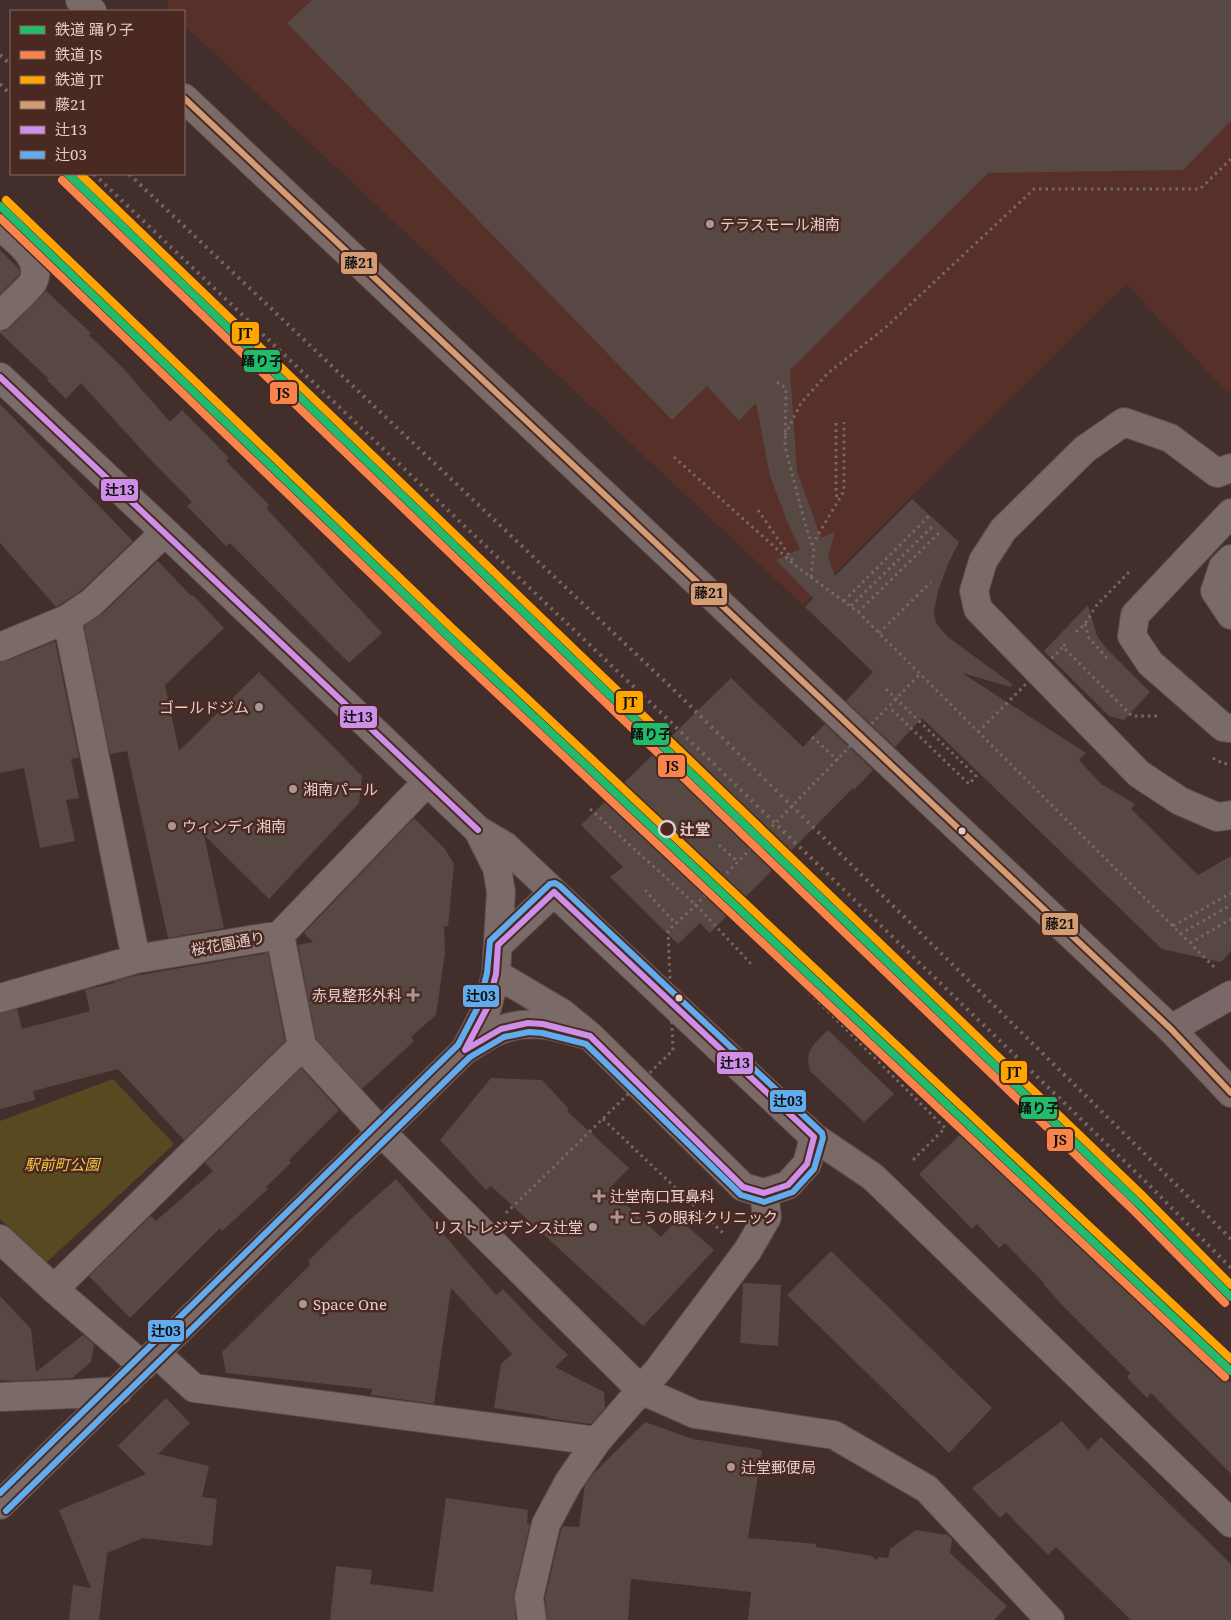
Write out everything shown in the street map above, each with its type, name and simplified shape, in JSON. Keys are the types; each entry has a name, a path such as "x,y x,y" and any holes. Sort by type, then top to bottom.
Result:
{"main road":[{"path":"1225,1076 1171,1029 1231,995"}],"street":[{"path":"80,0 91,10"},
{"path":"185,99 1171,1029"},
{"path":"0,226 31,255 35,266 33,283 0,316"},
{"path":"0,376 478,830 505,846 814,1137 873,1177 1231,1524"},
{"path":"1231,468 1217,473 1170,438 1124,422 1085,449 1003,530 983,561 974,591 978,609 1139,774 1180,801 1217,817 1231,815"},
{"path":"1231,513 1135,615 1132,636 1150,663 1223,727 1231,728"},
{"path":"0,647 66,619 90,603 165,532"},
{"path":"1231,559 1223,567 1215,592 1231,615"},
{"path":"66,619 136,959"},
{"name":"桜花園通り","path":"0,998 136,959 280,935 427,782"},
{"path":"465,1050 487,1008 496,974 498,945 501,892 497,868 478,830"},
{"path":"498,945 554,892"},
{"path":"280,935 302,1046 381,1132 642,1390 695,1414 834,1435 927,1489 1050,1620"},
{"path":"496,974 562,1013 590,1036 743,1187 764,1193 788,1184 807,1164 814,1137"},
{"path":"0,1505 465,1050 501,1029 528,1023 543,1024 590,1036"},
{"path":"54,1289 302,1046"},
{"path":"532,1620 530,1597 546,1524 568,1483 597,1441 659,1369 748,1250 767,1217 764,1193"},
{"path":"0,1240 54,1289 150,1360 194,1388 597,1441"},
{"path":"0,1397 118,1391"}],"path":[{"path":"785,435 801,403 828,374 885,328 1034,189 1200,189 1231,159"},
{"path":"778,382 786,388 785,446 814,551 811,577"},
{"path":"812,545 844,491 844,422"},
{"path":"836,424 837,502"},
{"path":"674,457 796,566 858,612 1196,950"},
{"path":"758,510 796,566"},
{"path":"844,601 930,515"},
{"path":"851,606 933,526"},
{"path":"858,612 940,532"},
{"path":"879,633 931,582"},
{"path":"978,732 1064,646 1132,716 1161,716"},
{"path":"503,1216 673,1050 668,931 696,905 920,674"},
{"path":"886,689 976,776 969,784 889,707"},
{"path":"590,809 696,905 752,965"},
{"path":"719,845 738,862"},
{"path":"645,890 676,924"},
{"path":"708,892 944,1128 913,1160"},
{"path":"1173,926 1231,893"},
{"path":"1180,934 1231,906"},
{"path":"1190,943 1231,920"},
{"path":"603,1119 723,1233"}],"shaded area":[{"name":"テラスモール湘南","path":"167,0 1231,0 1231,391 1227,392 1126,284 803,605 185,26 185,10 168,10"}],"green space":[{"name":"駅前町公園","path":"113,1079 174,1144 47,1262 0,1219 0,1121"}],"building":[{"name":"テラスモール湘南","path":"312,0 1231,0 1231,121 1183,170 988,173 790,370 797,471 821,538 835,532 828,557 835,576 912,499 959,542 938,591 934,611 936,623 948,637 1012,684 1011,687 962,673 1086,753 1079,760 1101,784 1135,804 1131,809 1198,875 1231,856 1231,951 1221,962 1162,949 922,718 895,747 846,701 873,672 805,607 813,598 776,560 800,549 770,476 756,403 739,421 707,386 672,420 287,23"},
{"path":"0,250 20,272 0,294"},
{"path":"46,291 91,333 89,335 121,366 170,422 182,410 229,458 226,461 269,505 266,508 382,633 349,663 230,543 226,546 187,506 192,502 81,383 66,399 47,380 49,379 0,333 0,331 5,331 11,327"},
{"path":"0,404 133,541 81,591 56,607 0,543"},
{"path":"158,561 224,628 165,685 179,751 259,672 362,776 359,803 269,899 204,835 224,928 168,938 127,751 110,754 84,626 102,614"},
{"path":"1088,605 1097,636 1106,648 1150,692 1124,720 1109,716 1044,651"},
{"path":"55,641 79,758 71,759 79,798 66,800 75,841 40,848 24,768 0,773 0,662"},
{"path":"731,678 803,747 825,724 873,770 710,933 700,923 678,944 610,877 623,867 581,825"},
{"path":"414,818 445,849 454,864 448,926 444,926 445,953 436,1015 411,1037 414,1041 362,1089 316,1039 298,945 313,942 304,933"},
{"path":"268,953 285,1041 184,1140 118,1069 33,1091 35,1100 0,1109 0,1013 17,1009 22,1029 90,1011 85,990 115,983 114,981"},
{"path":"828,1030 894,1094 864,1122 810,1071 809,1052"},
{"path":"301,1068 339,1110 289,1160 291,1163 266,1187 268,1189 222,1231 220,1228 130,1318 89,1276 151,1216 156,1221 213,1171 205,1163"},
{"name":"リストレジデンス辻堂","path":"491,1078 542,1080 569,1109 567,1111 629,1168 609,1189 661,1237 678,1218 714,1250 643,1326 491,1186 486,1190 440,1140"},
{"path":"966,1129 1021,1186 1023,1184 1047,1210 1049,1208 1084,1246 1087,1244 1198,1355 1201,1353 1231,1383 1231,1474 1151,1393 1147,1398 1127,1377 1130,1373 1064,1307 1044,1283 1005,1243 999,1248 977,1224 972,1229 919,1174"},
{"path":"396,1179 496,1295 503,1289 568,1355 555,1367 604,1392 605,1408 591,1424 494,1408 501,1364 512,1354 451,1288 434,1404 371,1395 372,1389 226,1373 222,1352 311,1264 308,1261"},
{"path":"831,1251 992,1408 949,1453 787,1295"},
{"path":"743,1283 781,1285 778,1346 740,1343"},
{"path":"0,1296 31,1329 36,1372 83,1335 94,1344 91,1362 72,1378 0,1380"},
{"path":"166,1398 190,1423 158,1454 209,1466 202,1497 217,1499 212,1546 143,1538 107,1553 99,1620 69,1620 73,1585 91,1588 59,1510 146,1474 117,1445"},
{"path":"1062,1421 1088,1450 1101,1437 1231,1564 1231,1620 1131,1620 1056,1547 1048,1555 1006,1512 1000,1518 972,1488"},
{"path":"645,1422 693,1439 762,1450 748,1538 816,1544 816,1547 872,1556 876,1560 879,1557 888,1558 890,1549 916,1530 948,1535 952,1539 950,1553 1007,1606 994,1620 748,1620 751,1592 631,1579 628,1620 547,1620 545,1598 561,1530 563,1526 579,1527 585,1485 593,1474"},
{"path":"446,1498 528,1510 527,1523 530,1524 514,1594 516,1620 330,1620 336,1566 372,1570 370,1584 433,1592"}],"railway":[{"path":"0,55 10,64"},
{"path":"0,84 10,94"},
{"path":"95,175 654,706 1149,1185 1231,1268"},
{"path":"130,175 675,691 1231,1239"}],"rail line":[{"name":"踊り子","path":"69,175 1138,1203 1231,1297"},
{"name":"JT","path":"81,175 1144,1197 1231,1285"},
{"name":"JS","path":"62,180 1132,1209 1225,1303"},
{"name":"JT","path":"6,200 452,628 1231,1359"},
{"name":"踊り子","path":"0,206 446,634 1231,1371"},
{"name":"JS","path":"0,218 440,640 1225,1377"}],"transit line":[{"name":"藤21","path":"185,99 1171,1029 1231,1093"},
{"name":"辻13","path":"0,377 478,830"},
{"name":"辻03","path":"0,1493 458,1045 479,1005 487,973 490,941 550,884 555,883 560,886 822,1133 823,1138 814,1169 793,1192 764,1202 741,1195 586,1044 542,1033 529,1032 504,1037 470,1057 6,1511"},
{"name":"辻13","path":"554,892 814,1137 807,1164 788,1185 764,1193 743,1187 590,1036 543,1024 528,1023 501,1029 465,1050 487,1008 496,974 498,945 554,892"}],"place":[{"name":"テラスモール湘南","path":"710,224"},
{"name":"ゴールドジム","path":"259,707"},
{"name":"湘南パール","path":"293,789"},
{"name":"ウィンディ湘南","path":"172,826"},
{"name":"辻堂","path":"667,829"},
{"name":"赤見整形外科","path":"413,995"},
{"name":"辻堂南口耳鼻科","path":"599,1196"},
{"name":"こうの眼科クリニック","path":"617,1217"},
{"name":"リストレジデンス辻堂","path":"593,1227"},
{"name":"Space One","path":"303,1304"},
{"name":"辻堂郵便局","path":"731,1467"}]}
